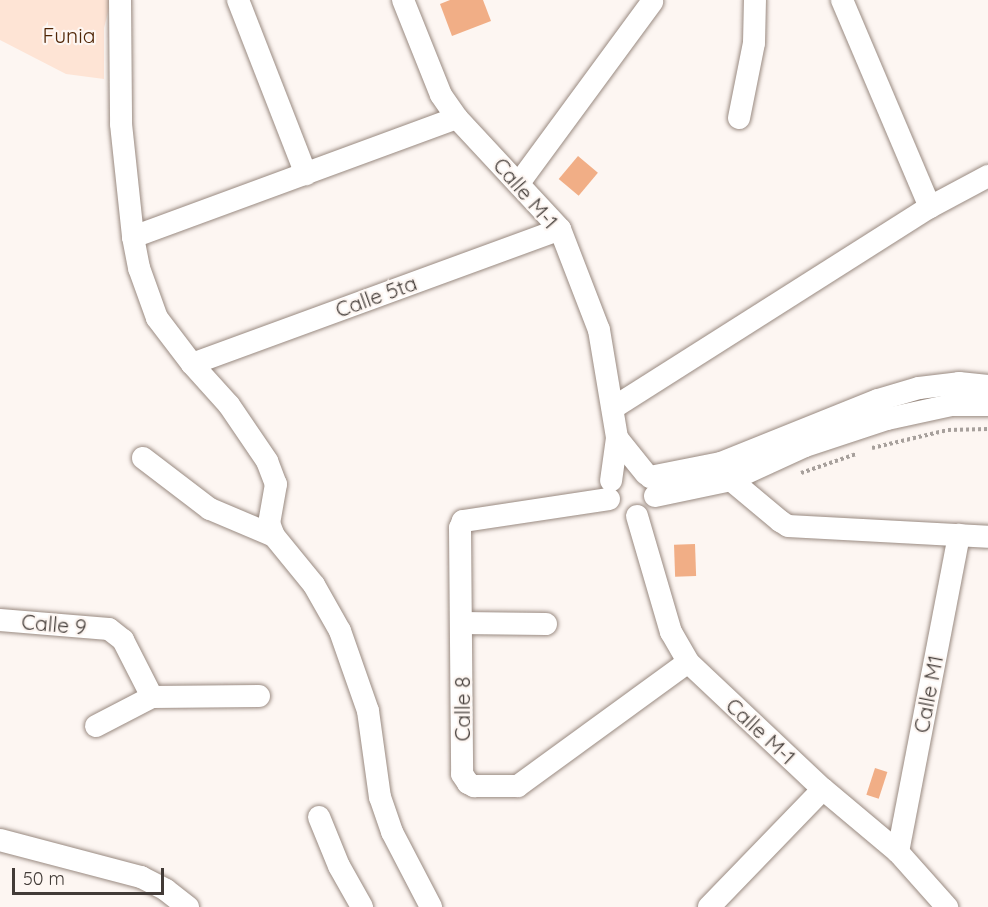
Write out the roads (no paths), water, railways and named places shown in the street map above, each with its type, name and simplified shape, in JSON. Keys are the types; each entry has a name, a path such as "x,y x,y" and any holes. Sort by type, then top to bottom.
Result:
{"street":[{"path":"120,0 121,124 133,237 139,268 157,318 192,364 229,405 267,461 276,484 270,523 274,536 314,585 340,631 368,711 380,797 392,832 431,907"},
{"path":"238,0 306,174"},
{"name":"Calle M-1","path":"403,0 441,95 457,118 560,229 599,330 618,438 610,490"},
{"path":"740,118 754,43 755,0"},
{"path":"842,0 930,207"},
{"path":"519,183 652,1"},
{"path":"133,237 457,118"},
{"path":"613,408 930,207 988,176"},
{"name":"Calle 5ta","path":"192,364 560,229"},
{"path":"650,482 721,463 878,399 919,388 959,383 988,386"},
{"path":"650,482 650,507 637,516 619,513 610,490 627,469 650,482 731,480 805,446 847,430 928,408 951,405 988,405"},
{"name":"Calle M-1","path":"618,438 650,482"},
{"path":"143,458 210,509 274,536"},
{"path":"731,480 788,526 988,537"},
{"name":"Calle 8","path":"610,490 463,521 460,528 462,774 468,783 474,786 518,786 688,662"},
{"name":"Calle M-1","path":"637,516 671,632 688,662 823,789 898,852 947,907"},
{"name":"Calle M1","path":"898,852 959,535"},
{"name":"Calle 9","path":"0,620 109,629 123,640 152,697"},
{"path":"461,624 546,624"},
{"path":"96,726 152,697 259,696"},
{"path":"721,903 823,789"},
{"path":"318,817 339,867 362,907"},
{"path":"0,840 141,878 166,890 188,907"}],"park label":[{"name":"Funia","path":"69,35"}]}
